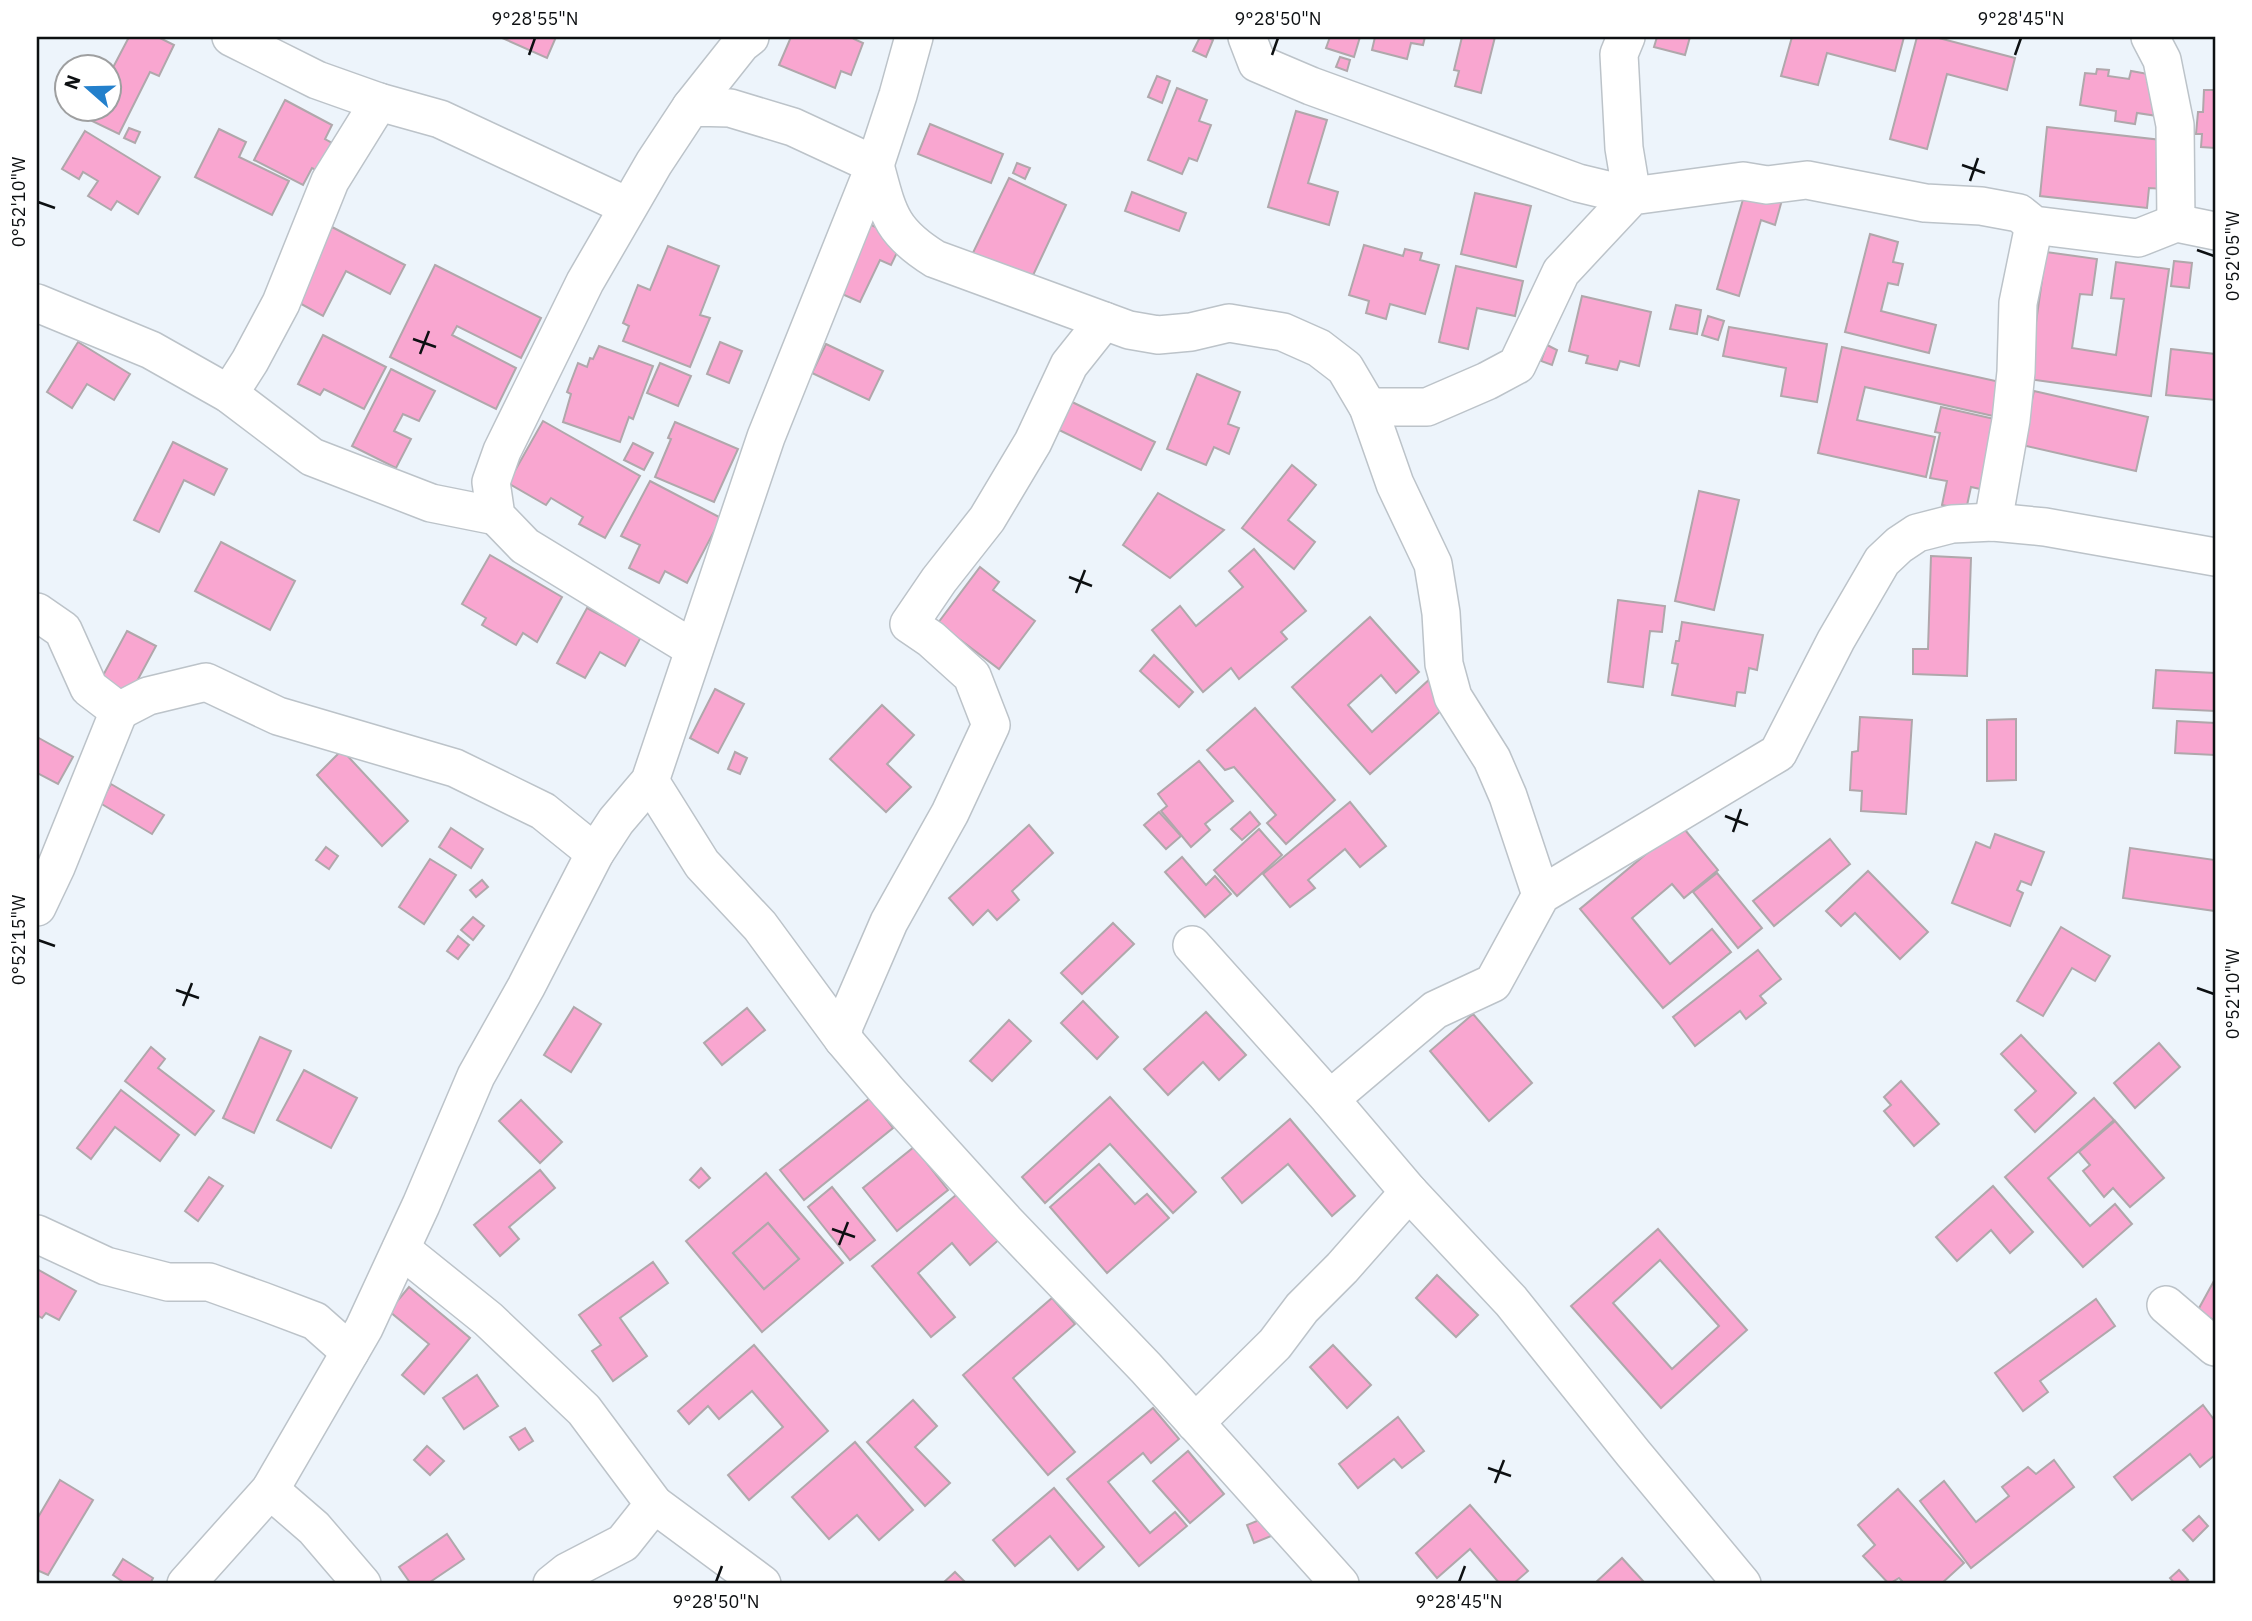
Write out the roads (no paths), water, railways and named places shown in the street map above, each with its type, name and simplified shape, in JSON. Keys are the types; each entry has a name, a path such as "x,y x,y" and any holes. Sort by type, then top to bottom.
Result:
{"street":[{"path":"231,37 317,80 379,102 440,119 627,206"},
{"path":"496,516 491,482 502,451 585,282 627,206 691,107 741,44 750,37"},
{"path":"186,1584 270,1490 364,1328 476,1076 526,987 595,853 616,821 650,781 766,437 875,165 914,37"},
{"path":"1247,37 1257,63 1311,86 1578,183 1632,196 1744,181 1767,185 1807,180 1925,203 1981,206 2018,213 2034,225 2138,238 2176,223 2215,231"},
{"path":"1626,37 1619,54 1625,148 1632,196"},
{"path":"2150,37 2162,60 2175,125 2176,223"},
{"path":"229,394 281,303 330,181 379,102"},
{"path":"691,107 730,108 780,123 875,165"},
{"path":"875,165 889,216 914,246 935,259 1129,330 1158,335 1191,332 1229,323 1283,332 1320,348 1345,368 1368,407 1395,484 1433,564 1441,613 1444,664 1453,697 1492,760 1508,796 1541,895"},
{"path":"1368,407 1426,407 1517,365 1561,272 1632,196"},
{"path":"1993,522 2011,420 2016,372 2018,303 2034,225"},
{"path":"37,303 151,350 229,394 312,457 431,503 496,516 525,546 694,649"},
{"path":"843,1039 844,1027 889,922 950,813 991,725 972,676 931,639 909,624 939,580 987,519 1033,442 1069,365 1104,321"},
{"path":"1330,1099 1436,1010 1493,983 1541,895 1777,753 1836,640 1882,561 1917,533 1952,524 1993,522 2045,527 2215,557"},
{"path":"37,612 63,630 89,688 118,711"},
{"path":"37,907 57,867 118,711 148,696 206,682 278,716 455,768 543,811 595,853"},
{"path":"650,781 702,864 760,926 843,1039 888,1092 1195,1423 1340,1584"},
{"path":"1192,945 1409,1192 1511,1301 1742,1584"},
{"path":"1195,1423 1275,1344 1302,1308 1342,1268 1409,1192"},
{"path":"37,1234 107,1266 168,1282 209,1282 262,1301 315,1321 350,1352"},
{"path":"401,1249 488,1319 584,1410 654,1504 762,1584"},
{"path":"2166,1305 2215,1348"},
{"path":"270,1490 314,1528 362,1584"},
{"path":"552,1584 567,1572 623,1544 654,1504"}]}
